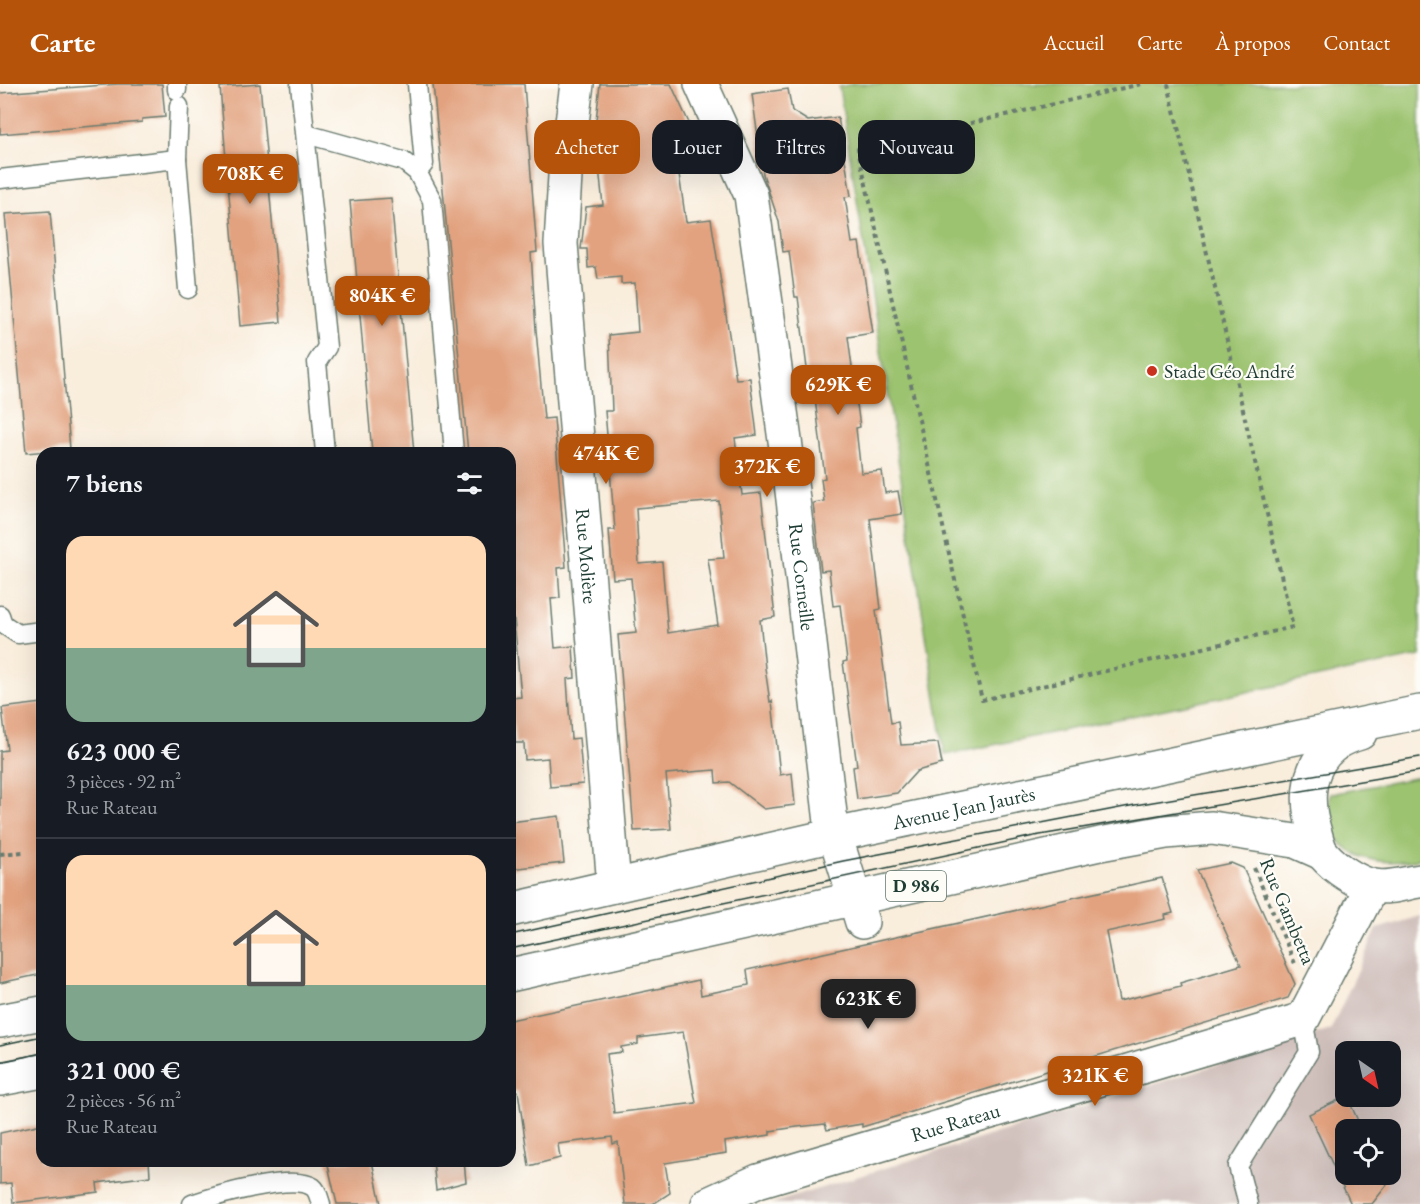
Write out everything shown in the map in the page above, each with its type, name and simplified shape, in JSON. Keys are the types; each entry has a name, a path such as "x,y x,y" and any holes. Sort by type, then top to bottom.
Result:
{"street":[{"name":"Rue Molière","path":"578,84 564,188 561,244 614,886"},
{"name":"Rue Corneille","path":"700,84 751,195 792,491 834,835 859,911"},
{"name":"Avenue Jean Jaurès","path":"516,909 834,835 1420,712"},
{"path":"1420,717 1343,738 1326,751 1317,763 1312,776 1311,819 1322,853 1343,872 1372,886 1385,887 1420,881"},
{"name":"D 986","path":"516,974 859,911 1144,836 1212,828 1295,841 1322,853"},
{"path":"1307,1011 1372,886"},
{"name":"Rue Rateau","path":"708,1204 758,1181 1307,1011"},
{"path":"0,1021 36,1014"},
{"path":"0,1079 36,1072"}],"lane":[{"path":"300,84 327,347 317,362 324,447"},
{"path":"417,84 424,164 417,172"},
{"path":"178,93 177,159 188,288"},
{"path":"306,134 403,161 417,172 432,200 453,447"},
{"path":"0,179 177,159"},
{"path":"0,615 3,624 18,634 36,632"},
{"path":"1248,1204 1238,1166 1310,1052 1307,1011"},
{"path":"192,1204 237,1189 299,1183 312,1187 318,1194 321,1204"}],"path":[{"path":"1141,84 858,149 982,700 1293,627 1168,84"},
{"name":"Rue Gambetta","path":"1238,831 1307,1011"},
{"path":"0,854 23,852"}],"shaded area":[{"path":"1420,916 1420,1204 770,1204 1331,1029 1377,929"}],"green space":[{"name":"Stade Géo André","path":"852,84 1420,84 1420,656 945,755 839,87"},
{"path":"1420,777 1420,859 1384,862 1368,859 1353,853 1341,844 1333,831 1329,814 1330,794"}],"building":[{"path":"118,84 162,84 165,117 142,119 142,122 0,134 0,93"},
{"path":"260,84 281,322 240,326 220,87"},
{"path":"433,84 524,84 537,252 531,253 536,330 544,419 554,418 566,567 558,568 560,598 551,599 555,648 573,646 575,678 567,679 571,739 579,738 583,784 550,787 548,758 525,760 524,743 516,743 516,698 521,697 516,641 516,447 467,447"},
{"path":"600,84 671,84 688,120 652,120 652,174 679,174 686,222 711,219 736,379 750,378 757,435 735,438 742,495 761,493 775,617 760,620 765,668 770,702 772,701 780,775 792,773 795,805 764,809 729,782 716,783 715,770 666,774 671,829 634,831 618,635 636,633 631,578 613,579 609,530 615,530 605,411 612,411 609,335 638,332 635,283 621,284 621,277 598,279 596,267 588,268 587,249 581,249 586,207 603,205 600,174 640,174 640,120 596,120","holes":["719,501 724,558 708,559 718,625 668,633 662,562 639,564 636,508"]},
{"path":"788,89 792,111 806,120 756,120 752,94"},
{"path":"838,117 838,120 816,120"},
{"path":"846,166 851,196 845,197 852,243 859,242 873,333 848,337 860,427 856,428 861,473 882,471 885,493 898,491 902,514 870,519 881,609 876,610 891,723 898,722 901,745 938,743 942,764 917,771 897,793 857,799 853,767 857,766 843,662 847,661 840,605 833,606 829,570 821,571 813,503 824,501 821,479 825,478 815,399 811,400 798,297 795,297 789,251 783,252 779,222 763,174 846,174"},
{"path":"391,198 413,447 371,447 350,201"},
{"path":"50,211 70,447 36,447 36,452 26,453 5,214"},
{"path":"36,704 36,975 0,983 0,751 7,750 2,708"},
{"path":"559,816 564,863 516,868 516,821"},
{"path":"1231,863 1243,868 1295,984 1288,998 862,1127 862,1124 827,1130 825,1124 797,1127 770,1131 770,1135 725,1142 726,1153 665,1163 670,1193 653,1204 625,1204 618,1142 613,1144 612,1137 558,1144 560,1158 529,1166 518,1091 516,1091 516,1019 699,980 701,995 749,985 747,970 1162,878 1173,913 1165,915 1166,919 1106,932 1119,1001 1181,986 1180,983 1241,965 1197,870","holes":["683,1032 696,1103 614,1113 607,1054 622,1052 621,1047 638,1044 638,1038"]},
{"path":"1335,1102 1335,1107 1352,1107 1357,1119 1335,1119 1335,1170 1309,1114"},
{"path":"36,1125 36,1167 149,1167 150,1176 97,1183 98,1192 13,1203 11,1183 0,1184 0,1133"},
{"path":"328,1167 373,1167 381,1204 337,1204"},
{"path":"434,1167 465,1167 466,1182 436,1190"},
{"path":"1342,1185 1387,1185 1372,1204 1351,1204"}],"tram line":[{"path":"516,934 843,861 1135,805 1420,757"},
{"path":"516,948 1034,836 1420,771"},
{"path":"0,1045 36,1037"},
{"path":"0,1062 36,1054"}],"place":[{"name":"Stade Géo André","path":"1152,371"}]}
